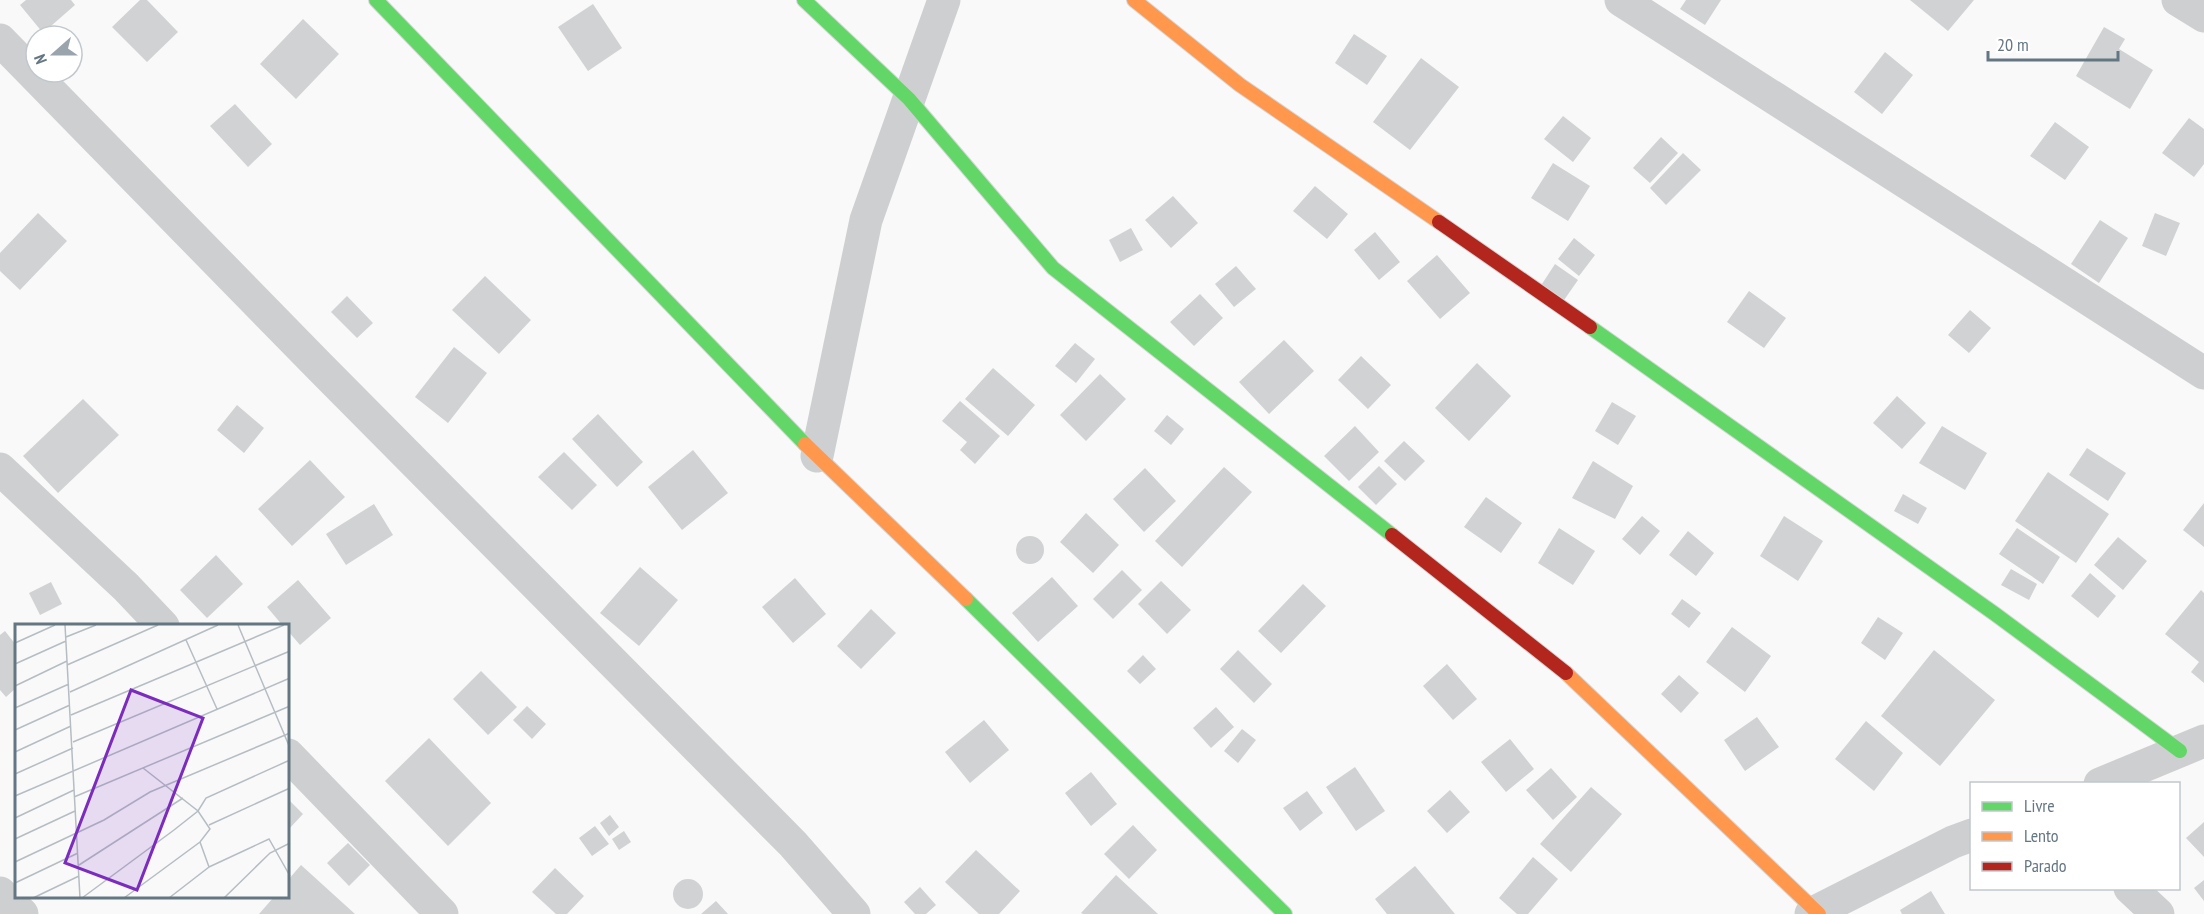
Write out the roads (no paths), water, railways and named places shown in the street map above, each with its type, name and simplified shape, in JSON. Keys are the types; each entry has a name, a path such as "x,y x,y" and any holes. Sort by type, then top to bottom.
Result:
{"street":[{"path":"376,0 818,456 1035,666 1285,914"},
{"path":"804,0 909,99 1053,268 1559,666 1815,913 1970,835"},
{"path":"818,456 866,220 944,0"},
{"path":"1134,0 1239,85 1644,364 1995,614 2192,746"},
{"path":"1622,0 2204,373"},
{"path":"2178,0 2204,16"},
{"path":"0,40 793,844 854,914"},
{"path":"0,469 126,587 161,624"},
{"path":"2102,782 2192,746"},
{"path":"290,757 442,914"},
{"path":"2132,890 2158,914"},
{"path":"0,893 22,914"}]}
